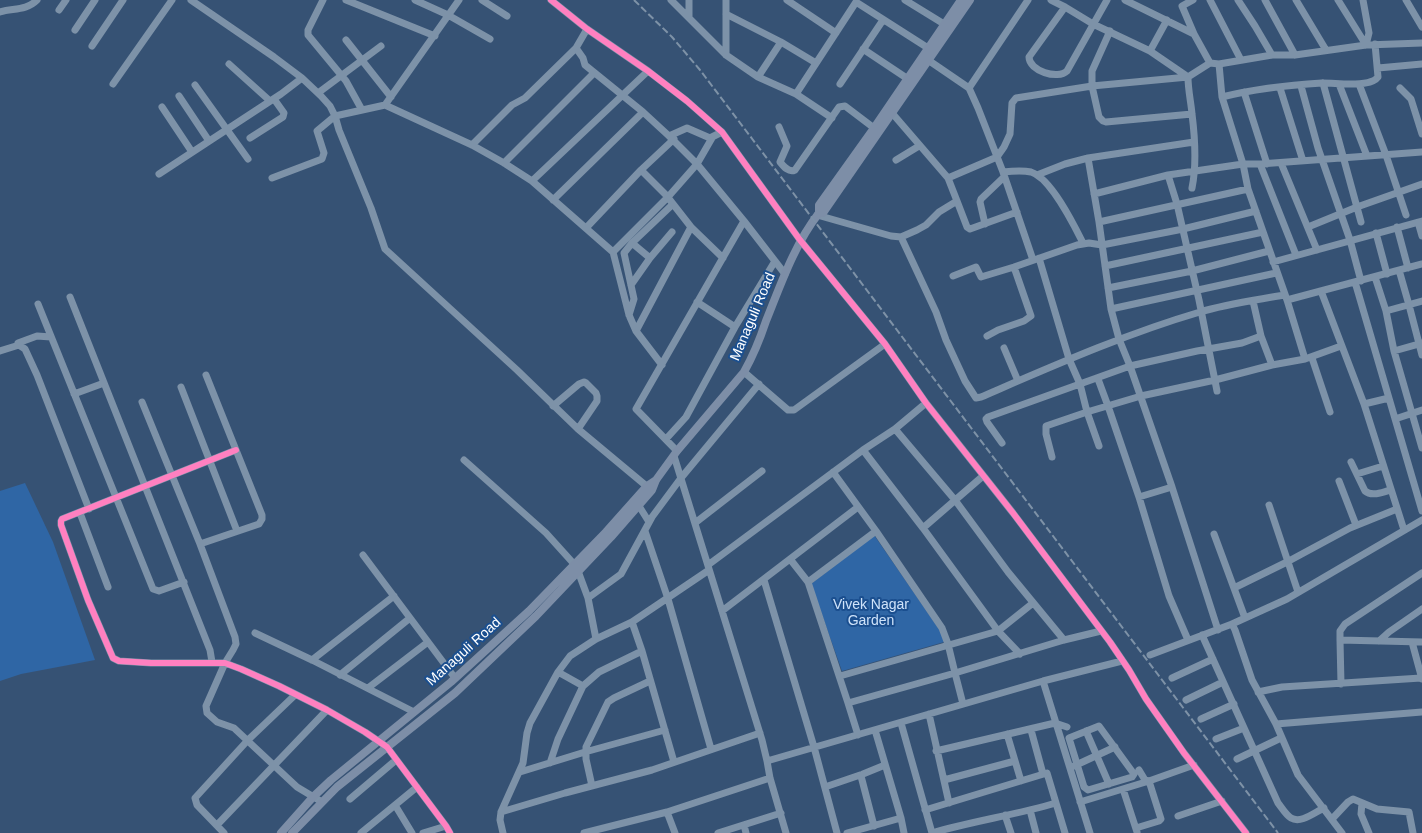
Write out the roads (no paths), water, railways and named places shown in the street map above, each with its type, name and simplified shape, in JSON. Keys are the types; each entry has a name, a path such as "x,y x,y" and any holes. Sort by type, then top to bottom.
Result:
{"main road":[{"name":"Managuli Road","path":"293,830 313,797 455,678 576,568 639,506 650,488 675,454 744,372 752,359 800,240 818,214 818,205 908,79 960,0"},
{"name":"Managuli Road","path":"818,214 823,213 970,0"},
{"name":"Managuli Road","path":"281,833 293,830 337,787 459,689 536,616 606,532 650,488"}],"street":[{"path":"0,12 6,10 23,9 29,7 37,0"},
{"path":"59,10 66,0"},
{"path":"74,30 94,0"},
{"path":"92,46 123,0"},
{"path":"113,84 172,0"},
{"path":"191,0 302,78 330,106 372,208 385,249 517,370 578,429 650,488"},
{"path":"323,0 308,30 308,35 342,75 362,110"},
{"path":"346,0 435,36"},
{"path":"415,0 448,15 490,39"},
{"path":"385,105 459,0"},
{"path":"482,0 507,16"},
{"path":"551,0 587,29 648,71 687,101 722,132 800,240 885,344 926,403 1013,513 1101,631 1146,699 1194,765 1246,833"},
{"path":"671,0 726,55 758,77 796,94 832,118"},
{"path":"688,16 689,0"},
{"path":"726,0 726,55"},
{"path":"787,0 836,32"},
{"path":"905,0 944,24"},
{"path":"969,88 1028,0"},
{"path":"1051,0 1093,24 1150,51 1188,77"},
{"path":"1065,7 1029,57 1032,66 1048,74 1066,72 1107,0"},
{"path":"1125,0 1194,34"},
{"path":"1193,0 1180,3 1194,34 1210,63"},
{"path":"1210,0 1241,60"},
{"path":"1238,0 1256,26 1272,55"},
{"path":"1265,0 1295,55"},
{"path":"1296,0 1326,50"},
{"path":"1338,0 1366,45"},
{"path":"1363,0 1369,33 1366,45"},
{"path":"1406,0 1422,27"},
{"path":"796,94 856,1 928,48"},
{"path":"726,14 781,42 816,63"},
{"path":"840,84 884,20"},
{"path":"1150,51 1166,20"},
{"path":"472,145 512,105 525,98 576,48 587,29"},
{"path":"1110,31 1092,72 1092,86 1099,117 1106,122 1192,114"},
{"path":"346,40 391,97"},
{"path":"758,77 781,42"},
{"path":"948,178 997,156 1004,148 1010,134 1012,103 1016,98 1092,86 1188,77 1210,63 1219,64 1272,55 1295,55 1375,44 1422,43"},
{"path":"1222,97 1244,92 1323,83 1359,84 1376,79 1378,77 1378,68 1375,44"},
{"path":"318,93 381,46"},
{"path":"576,48 583,58 585,65 594,74 622,95 672,137 697,164 785,274"},
{"path":"863,49 908,79"},
{"path":"928,60 969,88 978,108 1036,259 1069,359 1080,384 1087,412 1099,446"},
{"path":"229,64 272,100 284,116 250,138"},
{"path":"1219,64 1222,97 1248,189 1285,298 1330,412"},
{"path":"1378,68 1422,64"},
{"path":"532,181 648,71"},
{"path":"504,163 594,74"},
{"path":"1188,77 1196,171 1192,188"},
{"path":"158,174 272,100 302,78"},
{"path":"1323,83 1361,222"},
{"path":"195,84 226,130 248,159"},
{"path":"1338,84 1367,156"},
{"path":"1359,84 1386,155 1406,215"},
{"path":"1301,86 1322,159 1350,240 1358,281 1389,398 1422,511"},
{"path":"1280,88 1303,160"},
{"path":"1400,88 1411,99 1422,134"},
{"path":"1244,92 1264,164 1296,255"},
{"path":"179,96 209,141"},
{"path":"272,178 322,159 324,153 318,131 335,116 385,105 472,145 532,181 613,252 629,315 636,331 662,365"},
{"path":"779,127 787,146 780,162 792,172 795,170 839,107 842,106 874,128"},
{"path":"162,107 192,152"},
{"path":"553,200 643,112"},
{"path":"892,113 948,178 967,227 972,229 1017,212"},
{"path":"586,228 672,137 687,128 712,138"},
{"path":"613,252 668,197 697,164 712,138 722,132"},
{"path":"1037,175 1065,164 1088,158 1194,142"},
{"path":"896,160 919,146"},
{"path":"1094,194 1168,175 1242,164 1281,163 1303,160 1422,152"},
{"path":"1088,158 1099,222 1111,309 1119,339 1141,396 1172,487 1218,630"},
{"path":"1281,163 1317,250"},
{"path":"641,170 668,197 691,227 723,258"},
{"path":"985,224 980,202 981,199 1004,174 1029,172 1043,179 1062,204 1083,243"},
{"path":"1168,175 1183,229 1217,391"},
{"path":"1308,227 1341,213 1422,184"},
{"path":"1099,222 1248,189"},
{"path":"818,214 891,236 901,237 926,225 939,212 957,201"},
{"path":"629,315 634,299 624,255 632,243 674,204"},
{"path":"953,276 976,267 981,277 1083,243 1102,245 1183,229 1256,212"},
{"path":"744,221 636,409 666,439 675,454 708,568 760,733 770,778 786,833"},
{"path":"1273,262 1420,221 1422,236"},
{"path":"636,331 691,227"},
{"path":"1397,227 1408,268"},
{"path":"631,285 650,258 672,232"},
{"path":"1105,266 1263,232"},
{"path":"1376,233 1388,274"},
{"path":"901,237 936,312 946,340 965,381 974,397 978,398 1119,339 1201,311 1253,301 1285,298 1321,291 1422,264"},
{"path":"632,243 650,258"},
{"path":"1108,288 1192,270 1269,251"},
{"path":"666,439 686,417 735,327 775,261"},
{"path":"987,336 998,330 1024,321 1031,316 1014,267"},
{"path":"1399,270 1421,343 1422,355"},
{"path":"1111,309 1276,273"},
{"path":"1376,277 1386,312 1394,351 1422,448"},
{"path":"1321,291 1364,404 1404,530"},
{"path":"70,297 184,582 210,650 212,662"},
{"path":"1253,301 1261,336 1272,365"},
{"path":"1386,312 1422,301"},
{"path":"697,302 735,327"},
{"path":"38,304 153,589 159,591 184,582"},
{"path":"18,343 37,336 51,337"},
{"path":"1002,443 986,420 988,417 1098,379 1130,366 1242,343 1261,336"},
{"path":"1394,351 1421,343"},
{"path":"744,372 788,410 794,410 885,344"},
{"path":"0,350 19,345 25,349 37,375 89,509"},
{"path":"1052,457 1046,434 1046,426 1141,396 1308,358 1341,346"},
{"path":"1004,348 1018,381"},
{"path":"200,544 259,524 262,519 262,515 206,375"},
{"path":"1098,379 1138,497 1169,596 1188,640"},
{"path":"74,394 104,382"},
{"path":"553,406 579,384 584,382 586,383 596,393 597,401 578,429"},
{"path":"588,598 621,574 649,522 681,478 759,384"},
{"path":"181,388 237,531"},
{"path":"1364,404 1389,398"},
{"path":"142,402 200,544 235,637 236,644 234,650 225,663 206,706 207,713 217,722 234,728 297,787 322,802"},
{"path":"503,833 500,820 501,812 520,772 530,724 558,672 570,656 596,638 632,622 668,598 833,472 895,429 926,403"},
{"path":"1395,419 1422,410"},
{"path":"895,429 955,500 1008,572 1064,640"},
{"path":"236,450 62,519 61,526 88,600 113,658 120,661 151,663 225,663 248,671 327,710 387,748 450,833"},
{"path":"863,450 923,528 998,631 1020,654"},
{"path":"464,460 546,533 576,568 588,598 596,638"},
{"path":"1351,462 1365,491 1369,494 1372,495 1391,490"},
{"path":"1357,474 1384,466"},
{"path":"695,523 762,471"},
{"path":"833,472 876,531 942,628 948,644 964,704"},
{"path":"923,528 983,476"},
{"path":"1339,481 1356,525"},
{"path":"1138,497 1172,487"},
{"path":"639,506 649,522"},
{"path":"722,611 858,506"},
{"path":"1269,506 1298,592"},
{"path":"1234,588 1288,562 1356,525 1397,509"},
{"path":"80,513 108,587"},
{"path":"1150,655 1218,630 1298,592 1422,520"},
{"path":"645,531 668,598 712,749"},
{"path":"808,582 876,531"},
{"path":"1214,534 1245,618"},
{"path":"363,555 455,678"},
{"path":"790,559 808,582 840,676 858,735"},
{"path":"1341,684 1340,631 1345,624 1422,573"},
{"path":"764,580 814,747 837,833"},
{"path":"312,660 394,596"},
{"path":"840,676 998,631 1033,603"},
{"path":"1379,641 1389,632 1422,609"},
{"path":"340,675 410,618"},
{"path":"632,622 642,651 674,762"},
{"path":"1232,624 1252,680 1276,724 1298,774 1342,833"},
{"path":"848,704 1064,640 1101,631"},
{"path":"255,633 414,712"},
{"path":"1202,635 1278,803 1293,819 1303,818 1324,808"},
{"path":"1340,640 1422,642"},
{"path":"368,688 428,642"},
{"path":"1258,692 1282,687 1422,679 1412,642"},
{"path":"550,763 558,739 583,686 599,672 642,651"},
{"path":"1172,678 1213,659"},
{"path":"767,761 1043,681 1122,661"},
{"path":"558,672 583,686"},
{"path":"1043,681 1090,833"},
{"path":"592,786 585,752 608,702 650,682"},
{"path":"1186,700 1223,682"},
{"path":"224,833 197,805 195,798 248,740 295,695"},
{"path":"1201,719 1234,704"},
{"path":"216,825 327,710"},
{"path":"1276,724 1422,712"},
{"path":"929,714 948,803"},
{"path":"901,723 932,833 959,825 1056,803"},
{"path":"936,751 1006,734 1031,730 1055,723 1068,728"},
{"path":"1097,727 1101,727 1115,747 1134,774 1132,777 1087,790 1084,787 1069,738 1097,727"},
{"path":"1216,740 1244,728"},
{"path":"520,772 664,730"},
{"path":"875,730 904,833"},
{"path":"1031,730 1043,774"},
{"path":"1086,731 1109,784"},
{"path":"501,812 674,762 760,733"},
{"path":"1006,734 1021,781"},
{"path":"1236,759 1281,738"},
{"path":"1070,768 1115,747"},
{"path":"350,799 396,760"},
{"path":"944,780 1015,761"},
{"path":"824,787 885,765"},
{"path":"1080,802 1149,781 1194,765"},
{"path":"1123,789 1137,831 1161,819 1149,781 1145,780 1138,770"},
{"path":"925,810 1047,772 1065,833"},
{"path":"863,774 862,779 874,826"},
{"path":"584,833 667,812 770,778"},
{"path":"361,833 417,787"},
{"path":"1332,819 1350,800 1353,800 1377,809 1409,812 1413,833"},
{"path":"1178,816 1222,801"},
{"path":"1362,803 1361,814 1369,833"},
{"path":"395,805 412,833"},
{"path":"1030,810 1036,833"},
{"path":"667,812 674,833"},
{"path":"718,833 781,813"},
{"path":"1005,815 1011,833"},
{"path":"847,833 901,818"},
{"path":"744,825 746,833"},
{"path":"959,825 961,833"},
{"path":"423,833 446,826"}],"railway":[{"path":"634,0 672,37 700,70 1278,833"}],"park label":[{"name":"Vivek Nagar Garden","path":"871,614"}]}
